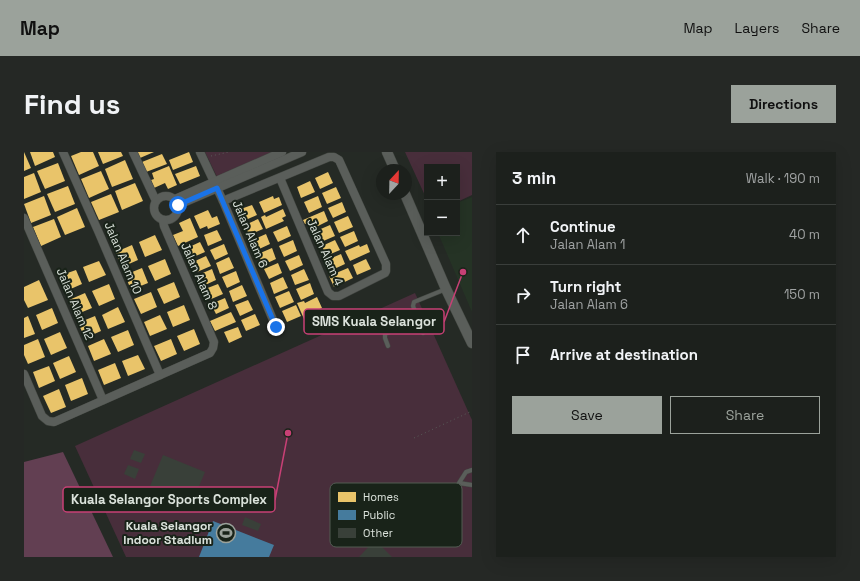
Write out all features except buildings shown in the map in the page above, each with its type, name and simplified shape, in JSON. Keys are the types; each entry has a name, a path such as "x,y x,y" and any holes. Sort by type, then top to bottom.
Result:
{"street":[{"name":"Jalan Alam 10","path":"63,152 160,375"},
{"path":"133,152 156,201 154,209 155,212 163,220 172,219 178,213 177,202 169,196 162,197 156,201"},
{"path":"216,185 282,152"},
{"path":"177,202 216,185 302,152"},
{"path":"387,152 392,164"},
{"name":"Jalan Alam 6","path":"202,155 276,327"},
{"name":"Jalan Alam 4","path":"329,157 334,157 339,160 386,264 386,271 339,296 330,294 280,178 329,157"},
{"path":"223,201 280,178"},
{"path":"409,200 446,289 472,343"},
{"name":"Jalan Alam 12","path":"24,218 103,400"},
{"name":"Jalan Alam 8","path":"160,375 210,353 214,342 164,226 163,220"},
{"path":"24,374 42,416 48,421 54,422 160,375"}],"lane":[{"path":"423,333 413,306 414,302 446,289"},
{"path":"388,346 385,334 419,321"},
{"path":"459,483 466,472 472,470"},
{"path":"462,483 472,485"}],"path":[{"path":"202,155 229,152"},
{"path":"414,438 472,411"}],"shaded area":[{"path":"205,152 272,152 217,177"},
{"path":"405,152 472,152 472,195 460,201 460,164 424,164 424,193 412,167 412,164 410,164"},
{"path":"472,197 472,312 439,236 460,236 460,202"},
{"path":"415,293 472,420 472,557 126,557 75,446"},
{"path":"63,452 113,557 24,557 24,462"}],"place":[{"name":"SMS Kuala Selangor","path":"463,272"},
{"name":"Kuala Selangor Sports Complex","path":"288,433"},
{"name":"Kuala Selangor Indoor Stadium","path":"226,533"}],"route":[{"path":"178,205 217,188 276,327"}]}
